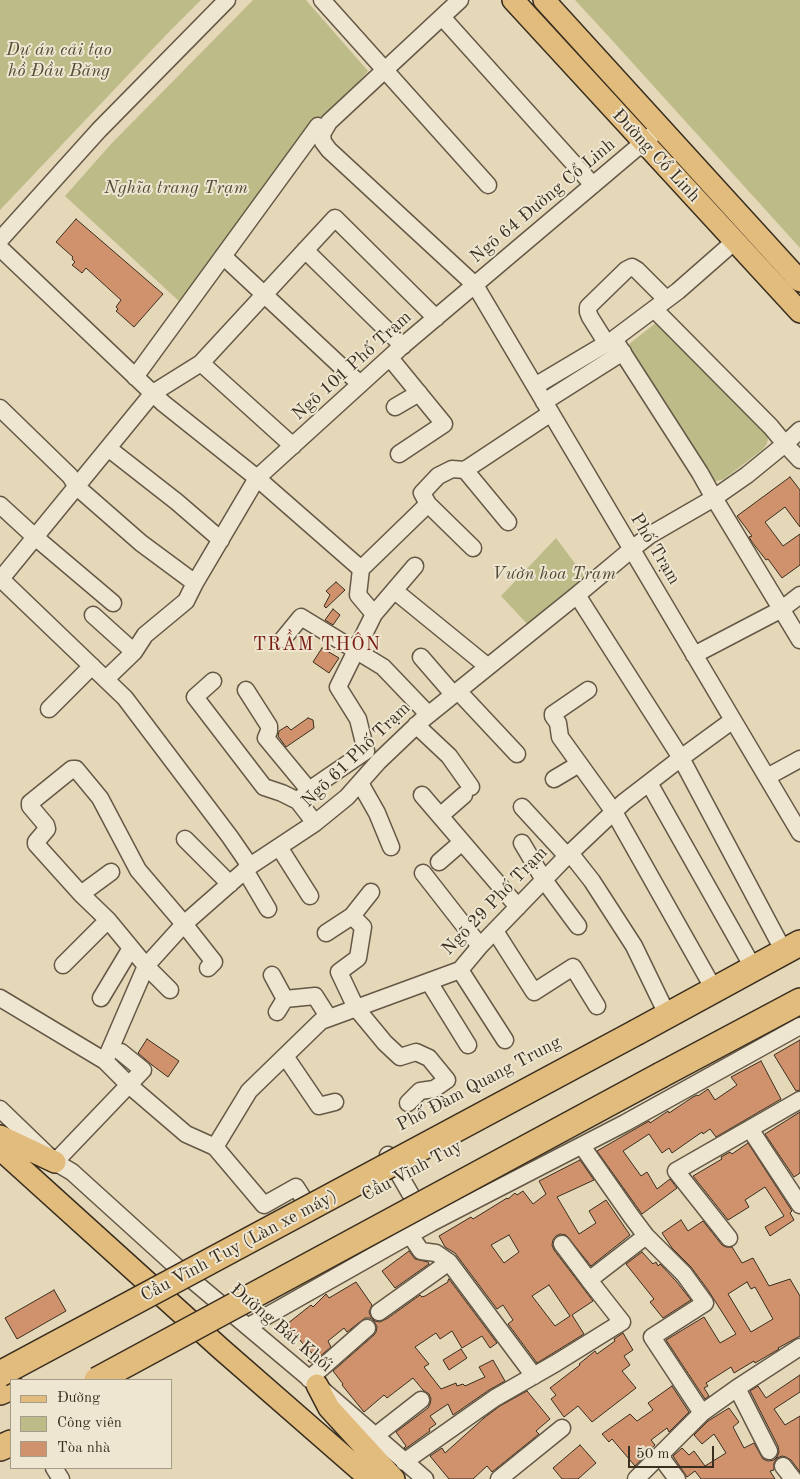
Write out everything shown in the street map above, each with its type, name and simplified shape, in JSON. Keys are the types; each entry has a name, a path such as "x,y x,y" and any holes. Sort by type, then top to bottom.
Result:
{"highway":[{"name":"Cầu Vĩnh Tuy","path":"26,1379 759,969 790,944"},
{"name":"Cầu Vĩnh Tuy","path":"637,1032 759,969 800,962"},
{"name":"Cầu Vĩnh Tuy","path":"99,1379 661,1075 795,1017"},
{"path":"134,1379 670,1090 795,1017"},
{"name":"Cầu Vĩnh Tuy (Làn xe máy)","path":"0,1374 637,1032"}],"main road":[{"name":"Đường Cổ Linh","path":"513,0 800,312"},
{"name":"Đường Cổ Linh","path":"544,0 800,281"},
{"path":"0,1136 55,1162"},
{"path":"0,1149 220,1348 370,1479"},
{"path":"313,1382 329,1408 399,1471"}],"street":[{"path":"0,240 99,130 228,0"},
{"path":"322,0 488,184"},
{"path":"384,70 460,0"},
{"path":"442,17 593,185"},
{"name":"Phố Trạm","path":"384,70 328,122 322,134 323,142 329,150 475,285 800,834"},
{"path":"135,377 318,126"},
{"name":"Ngõ 64 Đường Cổ Linh","path":"475,285 660,128"},
{"path":"268,909 230,837 125,698 1,580 153,394 201,363 335,218 436,318"},
{"path":"473,548 428,504 422,493 438,476 452,469 465,470 548,408 660,304 734,241"},
{"path":"0,248 153,394 257,478 361,569"},
{"path":"305,250 403,346"},
{"path":"223,256 360,384"},
{"path":"800,460 660,304 637,270 632,267 626,270 588,307 590,317 615,345 700,473 800,640"},
{"name":"Ngõ 101 Phố Trạm","path":"106,679 134,652 145,635 186,601 257,478 360,384 475,285"},
{"path":"535,386 615,345"},
{"path":"390,358 444,424 399,454"},
{"path":"201,363 293,446"},
{"path":"395,407 419,393"},
{"path":"0,408 70,476 77,487 141,543 195,583"},
{"name":"Ngõ 61 Phố Trạm","path":"105,1061 146,966 184,924 247,868 316,823 347,797 422,720 487,666 577,596 632,549 650,535 714,498 746,475 800,430"},
{"path":"108,448 221,540"},
{"path":"465,470 508,522"},
{"path":"374,614 358,595 361,569 428,504"},
{"path":"0,505 113,603"},
{"path":"213,681 189,701 264,787 282,793 304,796 366,751 358,720 338,687 374,614 415,566"},
{"path":"395,591 487,666"},
{"path":"694,655 782,608 800,595"},
{"path":"577,596 681,758 790,944 800,938"},
{"path":"93,615 134,652"},
{"path":"283,640 301,617 383,667 449,756 468,791 440,816"},
{"path":"421,657 517,754"},
{"path":"49,709 92,666"},
{"path":"246,690 269,726 266,738 304,796 316,823"},
{"path":"588,690 554,714 553,716 558,722 560,737 614,812 711,984"},
{"name":"Ngõ 29 Phố Trạm","path":"215,1147 248,1091 321,1022 460,970 480,946 568,854 649,782 733,720"},
{"path":"767,777 800,758"},
{"path":"554,779 579,764"},
{"path":"170,990 146,966 108,920 81,894 36,844 47,829 46,825 30,806 30,803 70,770 76,769 100,798 138,870 214,962 208,968"},
{"path":"649,782 759,969"},
{"path":"360,783 377,813 391,847"},
{"path":"422,795 518,908"},
{"path":"522,806 592,881 634,946 664,1008"},
{"path":"185,839 230,884"},
{"path":"438,862 462,842"},
{"path":"522,842 544,880 578,926"},
{"path":"279,848 310,896"},
{"path":"81,894 111,872"},
{"path":"423,873 480,946"},
{"path":"326,933 352,916 371,892"},
{"path":"352,916 364,927 358,958 339,972 356,1008 385,1043 400,1057 416,1052 429,1058 447,1080 434,1089 420,1091 408,1103"},
{"path":"63,965 108,920"},
{"path":"495,930 534,992 574,967 597,1006"},
{"path":"102,998 131,948"},
{"name":"Phố Đàm Quang Trung","path":"180,1268 303,1198 388,1155 664,1008 711,984 759,969"},
{"path":"460,970 505,1040"},
{"path":"272,975 281,1006 316,996 329,1018"},
{"path":"429,982 468,1044"},
{"path":"0,998 105,1061 130,1086 186,1134 215,1147 264,1204 296,1187 303,1198"},
{"path":"249,1326 431,1223 626,1124 795,1017"},
{"path":"55,1162 130,1086 143,1070 121,1052"},
{"path":"285,1056 320,1106 335,1102"},
{"path":"729,1238 676,1171 800,1100"},
{"name":"Đường Bát Khối","path":"0,1109 55,1162 72,1172 375,1436 399,1471 425,1479"},
{"path":"750,1129 795,1186 800,1205"},
{"path":"582,1146 646,1236 684,1274 705,1303 652,1337 702,1413"},
{"path":"388,1155 411,1195 431,1223"},
{"path":"410,1235 421,1251 436,1253 449,1262 534,1376"},
{"path":"589,1280 646,1236"},
{"path":"399,1471 495,1398 622,1322 562,1244"},
{"path":"379,1312 449,1262"},
{"path":"313,1382 367,1328"},
{"path":"636,1479 702,1413 737,1388 799,1350"},
{"path":"737,1388 769,1451"},
{"path":"375,1436 421,1400"},
{"path":"499,1479 562,1428"},
{"path":"660,1456 677,1479"},
{"path":"783,1466 793,1479"}],"green space":[{"name":"Dự án cải tạo hồ Đầu Băng","path":"0,0 201,0 0,210"},
{"name":"Nghĩa trang Trạm","path":"253,0 306,0 368,71 181,303 65,196 111,144"},
{"path":"575,0 800,0 800,248 610,38"},
{"path":"657,322 765,426 768,438 767,444 724,479 710,480 629,353 629,344"},
{"name":"Vườn hoa Trạm","path":"556,538 586,578 528,625 501,596"}],"building":[{"path":"76,219 163,294 134,327 116,311 118,309 116,307 121,300 86,268 82,273 72,265 75,262 72,259 73,257 56,242"},
{"path":"790,477 800,490 800,527 785,507 765,522 783,546 800,534 800,565 782,578 752,542 749,537 752,536 737,516"},
{"path":"336,582 345,590 326,608 324,606 330,595 326,591"},
{"path":"333,609 340,615 333,625 325,620"},
{"path":"322,648 339,658 329,673 313,662"},
{"path":"308,718 313,720 314,728 286,747 278,736 279,731 287,726 291,730"},
{"path":"147,1039 179,1061 168,1077 138,1053"},
{"path":"800,1040 800,1090 796,1091 774,1055"},
{"path":"761,1061 781,1099 716,1137 710,1129 703,1134 702,1132 672,1153 669,1148 662,1153 649,1134 623,1151 641,1176 647,1172 657,1189 670,1179 677,1188 642,1214 597,1151 649,1121 650,1123 668,1111 669,1113 708,1089 715,1100 737,1085 731,1077"},
{"path":"800,1112 800,1173 794,1177 765,1134"},
{"path":"748,1143 792,1211 790,1213 794,1220 770,1236 765,1227 784,1216 765,1187 745,1200 749,1207 728,1220 693,1176 722,1159 721,1157 730,1152 732,1154"},
{"path":"580,1160 594,1180 557,1197 579,1234 596,1223 589,1211 606,1200 630,1235 591,1266 566,1235 560,1234 553,1240 554,1250 593,1301 572,1315 584,1334 537,1363 508,1324 513,1320 503,1305 497,1309 455,1253 445,1247 439,1236 471,1217 473,1219 515,1193 517,1195 523,1191 533,1204 546,1194 539,1181","holes":["509,1235 519,1252 504,1263 491,1245","549,1285 570,1316 555,1326 532,1296"]},
{"path":"681,1220 688,1231 703,1221 722,1245 732,1247 742,1263 753,1258 769,1286 790,1279 800,1296 800,1336 755,1363 754,1361 734,1373 731,1367 706,1383 708,1386 704,1388 709,1396 705,1399 666,1340 704,1317 720,1343 736,1334 708,1290 691,1267 672,1248 662,1233","holes":["747,1282 751,1289 755,1287 773,1319 751,1332 728,1294"]},
{"path":"409,1251 415,1259 428,1262 429,1264 395,1288 382,1271"},
{"path":"642,1252 653,1264 656,1262 658,1266 660,1264 691,1300 663,1318 650,1302 654,1299 626,1264"},
{"path":"449,1279 497,1343 490,1348 482,1336 462,1348 452,1331 440,1339 436,1333 415,1347 429,1364 424,1367 441,1389 456,1383 457,1386 463,1384 465,1386 485,1377 479,1367 493,1360 505,1381 453,1415 448,1404 430,1416 436,1424 429,1429 430,1431 405,1449 406,1446 396,1432 428,1408 431,1399 429,1394 413,1378 387,1398 384,1395 364,1412 333,1371 374,1335 377,1327 374,1321 370,1318 365,1318 347,1332 344,1328 328,1341 331,1347 312,1363 308,1361 312,1353 287,1324 311,1305 313,1307 326,1294 329,1298 356,1282 372,1305 369,1312 371,1317 375,1321 380,1322 420,1295 422,1297 425,1296 448,1282"},
{"path":"54,1290 66,1311 17,1339 5,1318"},
{"path":"623,1333 633,1350 624,1356 630,1365 622,1371 636,1388 592,1422 578,1406 564,1417 551,1399 556,1395 550,1388 595,1351 597,1354"},
{"path":"461,1349 467,1358 449,1370 443,1360"},
{"path":"800,1375 800,1392 774,1409 785,1425 800,1416 800,1472 791,1460 782,1456 777,1458 774,1463 774,1470 770,1471 775,1479 701,1479 695,1471 687,1477 673,1456 682,1448 689,1455 694,1451 705,1466 726,1453 714,1434 702,1444 694,1435 708,1421 729,1408 739,1422 733,1427 744,1448 754,1443 763,1459 768,1461 774,1460 779,1452 778,1446 750,1391 758,1386 766,1398"},
{"path":"672,1386 689,1412 669,1432 667,1428 651,1440 655,1445 635,1466 612,1439 609,1442 602,1434 630,1414 637,1421 653,1410 648,1403"},
{"path":"527,1391 550,1419 536,1431 539,1434 492,1472 487,1466 473,1479 449,1479 430,1456 442,1448 445,1453 484,1418 500,1406"},
{"path":"580,1445 596,1463 578,1479 562,1479 553,1468"}],"district":[{"name":"TRẦM THÔN","path":"317,645"}]}
